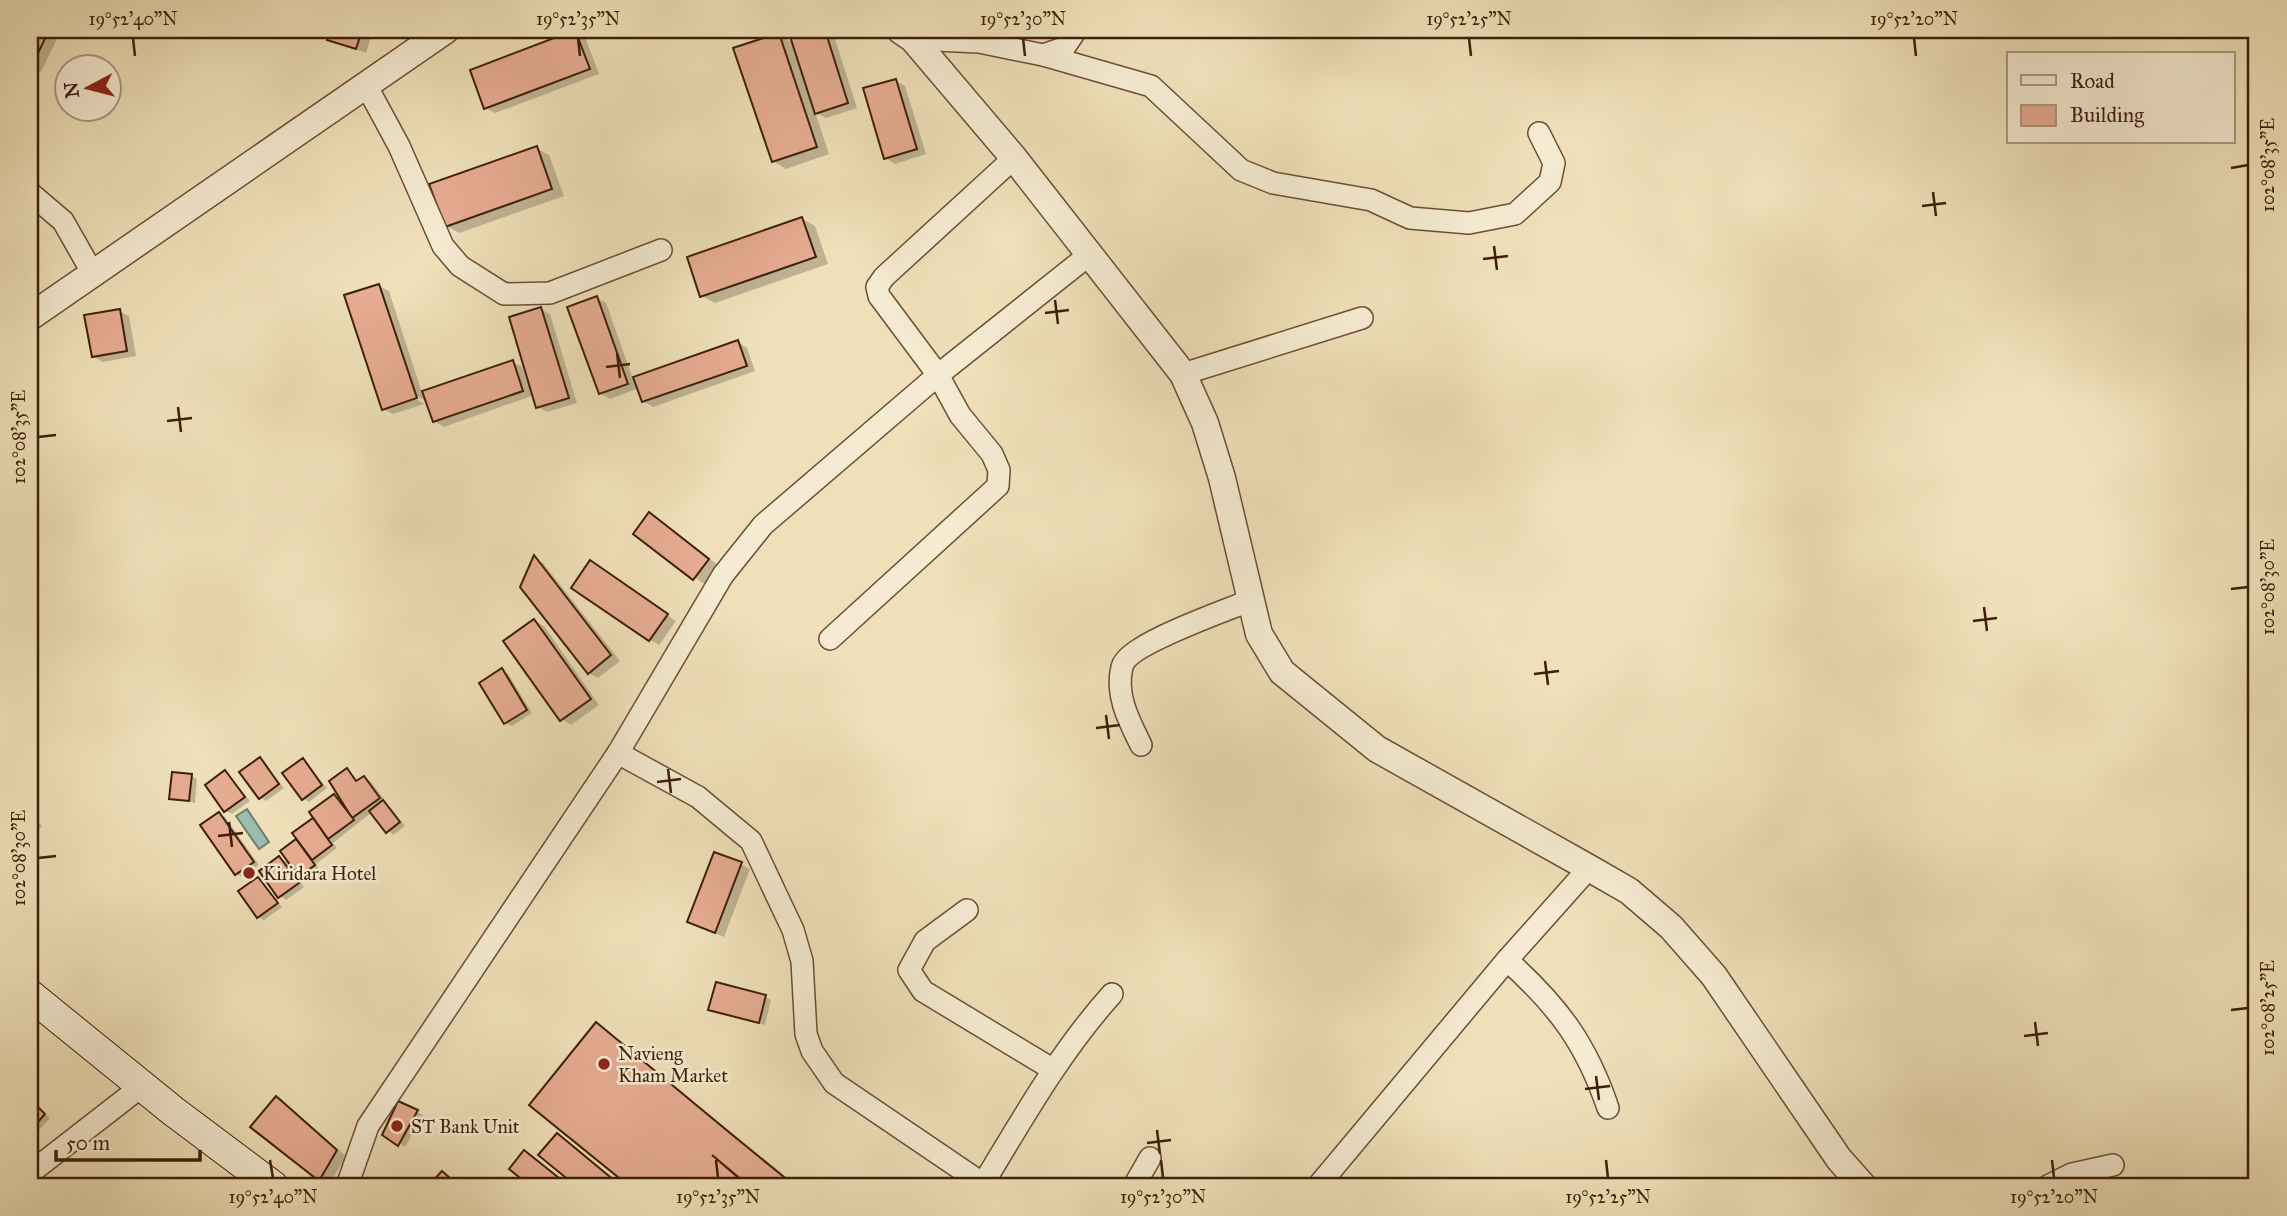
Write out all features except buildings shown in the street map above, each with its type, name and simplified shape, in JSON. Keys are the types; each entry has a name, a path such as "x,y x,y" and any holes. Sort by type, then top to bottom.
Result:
{"main road":[{"path":"30,995 142,1086 273,1186"}],"street":[{"path":"30,317 446,30"},
{"path":"1043,55 1064,48 1076,30"},
{"path":"906,34 979,43 1043,55 1151,86 1241,170 1273,184 1371,200 1410,218 1469,223 1515,214 1550,182 1554,163 1539,133"},
{"path":"906,34 1014,158 1182,374 1205,423 1222,478 1259,634 1282,672 1377,749 1629,891 1671,927 1714,976 1839,1159 1863,1186"},
{"path":"366,85 399,146 443,246 460,266 504,294 550,293 661,250"},
{"path":"830,639 998,486 999,470 992,454 960,415 938,374 879,296 877,287 884,277 1014,158"},
{"path":"30,192 63,221 92,272"},
{"path":"347,1186 368,1126 618,753 723,575 763,525 938,374 1090,254"},
{"path":"1182,374 1362,318"},
{"path":"1141,745 1123,708 1122,666 1129,656 1162,636 1251,600"},
{"path":"618,753 698,797 751,841 793,930 806,986 806,1034 824,1072 834,1083 985,1185 1052,1069 1081,1029 1112,994"},
{"path":"1318,1186 1507,960 1589,868"},
{"path":"968,911 925,941 909,970 923,991 1052,1069"},
{"path":"1507,960 1544,993 1568,1023 1598,1080 1608,1108"},
{"path":"30,1173 142,1086"},
{"path":"1134,1186 1150,1158"},
{"path":"2049,1186 2072,1174 2113,1165"}],"shaded area":[{"path":"247,809 269,842 259,849 236,816"}],"place":[{"name":"Kiridara Hotel","path":"249,873"},
{"name":"Navieng Kham Market","path":"604,1064"},
{"name":"ST Bank Unit","path":"397,1126"}]}
